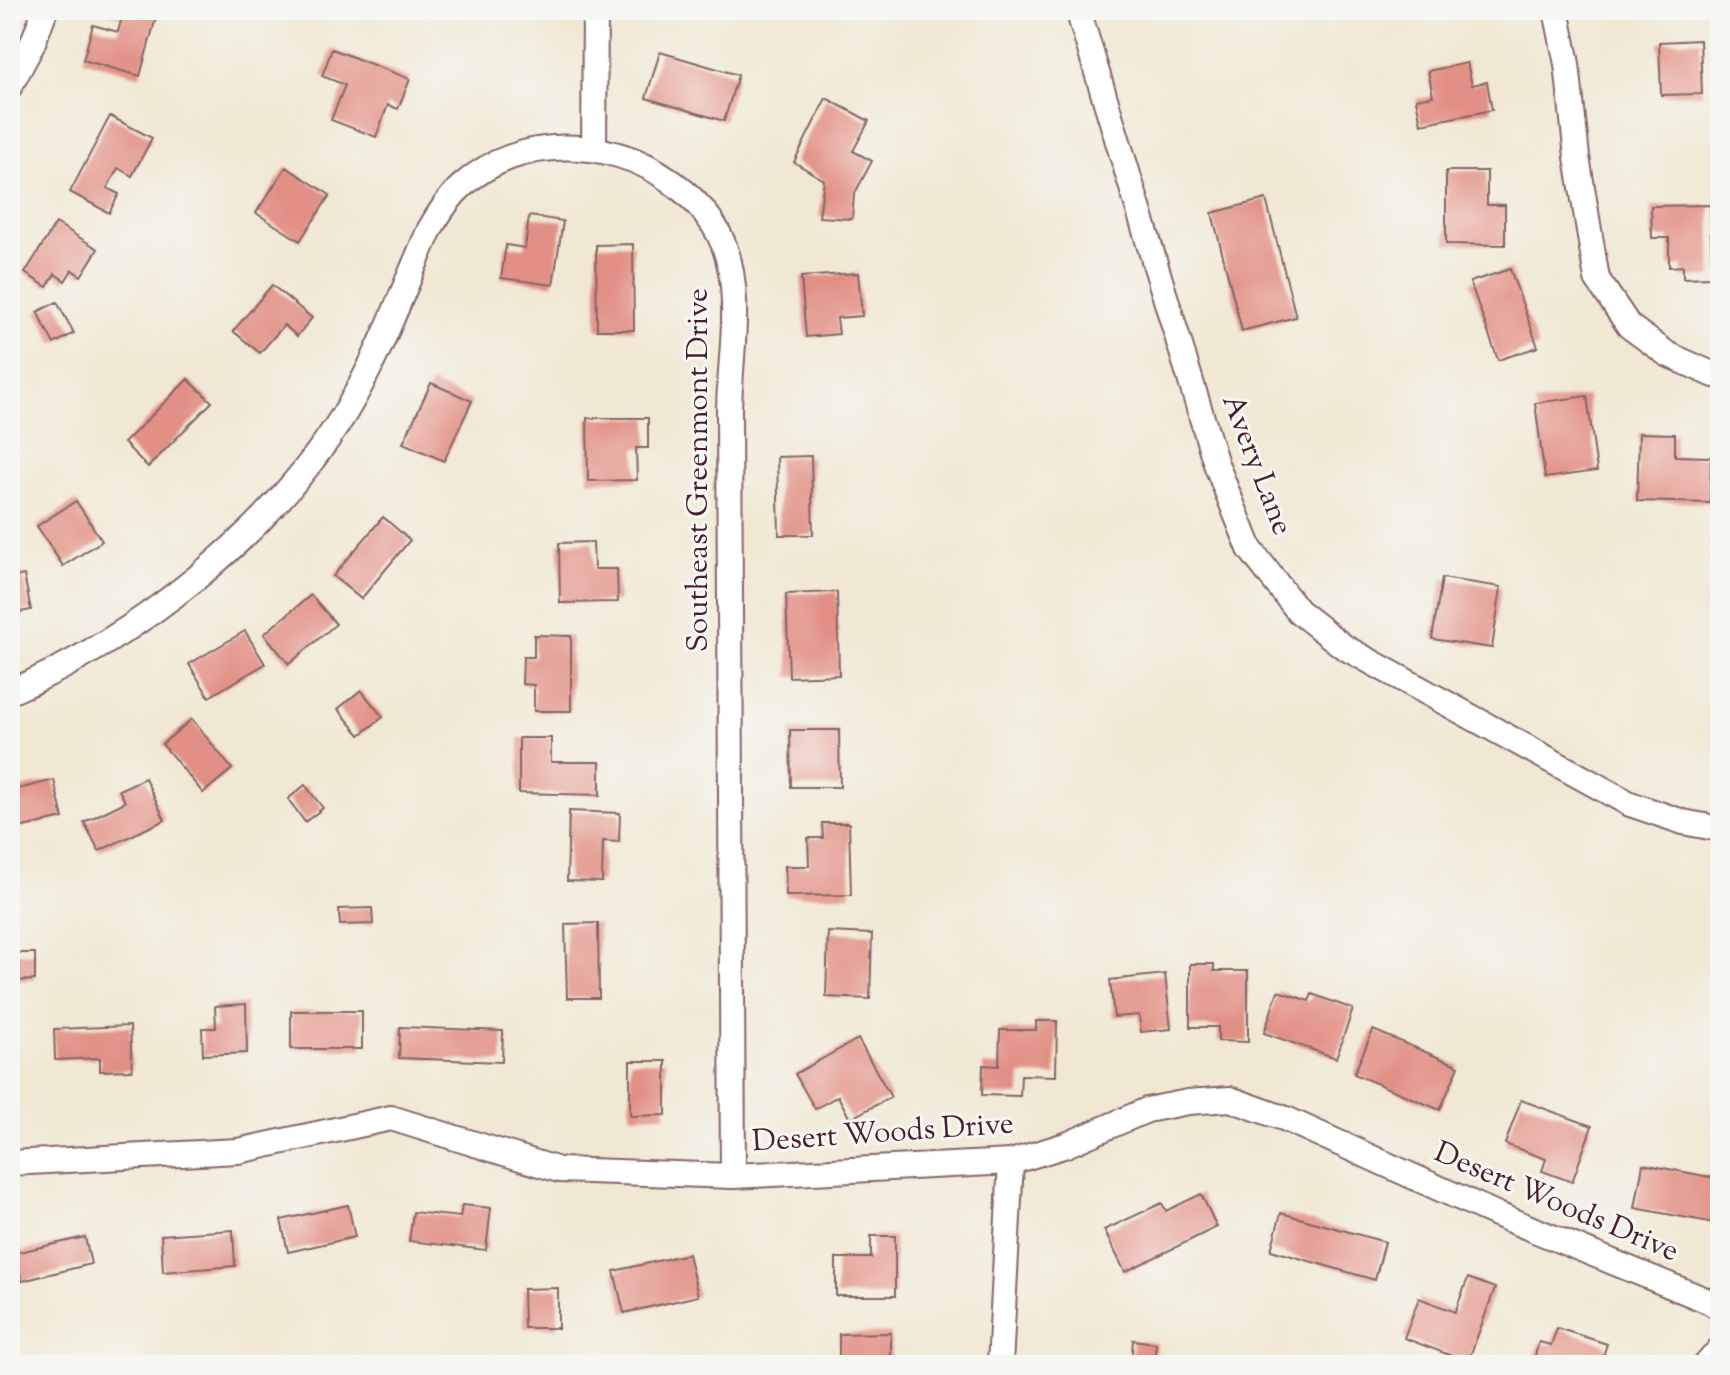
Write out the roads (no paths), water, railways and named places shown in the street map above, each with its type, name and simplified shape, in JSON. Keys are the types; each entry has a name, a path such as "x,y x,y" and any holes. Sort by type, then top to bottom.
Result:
{"street":[{"path":"10,86 32,45 45,10"},
{"path":"594,148 595,10"},
{"name":"Avery Lane","path":"1078,10 1216,464 1250,549 1298,611 1344,647 1630,804 1683,822 1720,829"},
{"path":"1556,10 1567,64 1577,157 1597,279 1629,326 1667,354 1720,375"},
{"name":"Southeast Greenmont Drive","path":"10,692 72,664 163,603 221,555 295,482 322,448 368,372 430,229 463,185 479,173 516,155 554,148 594,148 645,165 693,199 714,225 723,242 732,277 729,414 733,1176"},
{"name":"Desert Woods Drive","path":"10,1163 238,1151 391,1118 559,1170 733,1176 1011,1162 1066,1145 1147,1110 1188,1102 1230,1099 1286,1119 1498,1215 1720,1308"},
{"path":"1000,1365 1011,1162"},
{"path":"1706,1365 1720,1349"}]}
